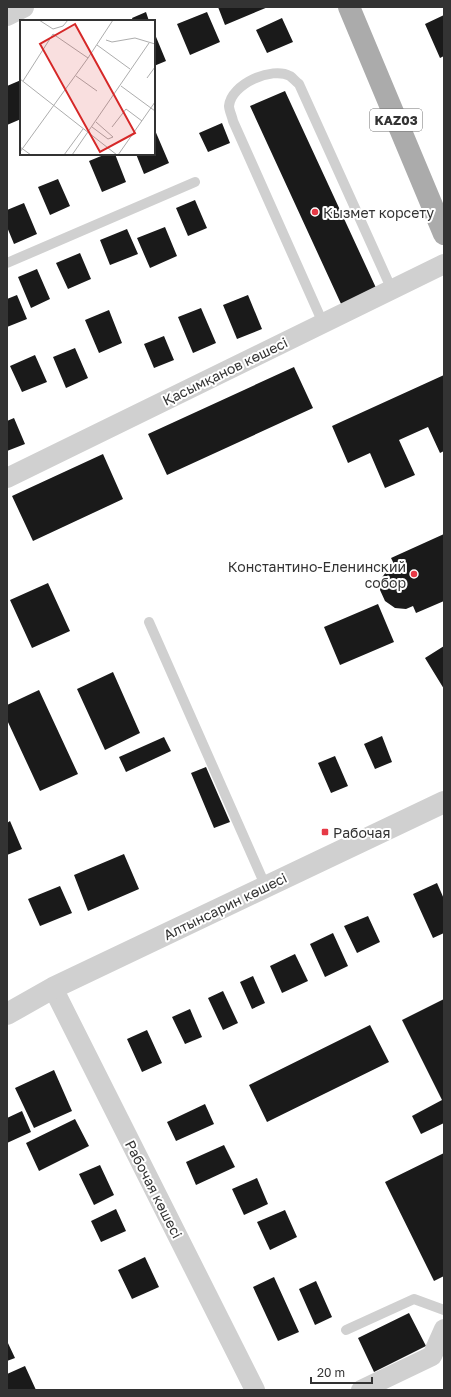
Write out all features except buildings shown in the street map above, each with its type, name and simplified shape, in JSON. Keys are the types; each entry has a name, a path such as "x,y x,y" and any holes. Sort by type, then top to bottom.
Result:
{"main road":[{"name":"KАZ03","path":"349,7 444,234"}],"street":[{"path":"7,15 23,7"},
{"name":"Қасымқанов көшесі","path":"7,478 444,264"},
{"name":"Алтынсарин көшесі","path":"7,1014 53,988 444,802"},
{"name":"Рабочая көшесі","path":"53,988 255,1390"},
{"path":"362,1390 432,1356 444,1329"}],"lane":[{"path":"323,323 233,121 229,106 233,96 241,85 273,73 289,75 299,84 392,290"},
{"path":"7,263 195,182"},
{"path":"149,622 266,887"},
{"path":"346,1330 414,1299 444,1310"}],"place":[{"name":"Кызмет корсету","path":"315,212"},
{"name":"Константино-Еленинский собор","path":"414,574"},
{"name":"Рабочая","path":"325,832"}]}
